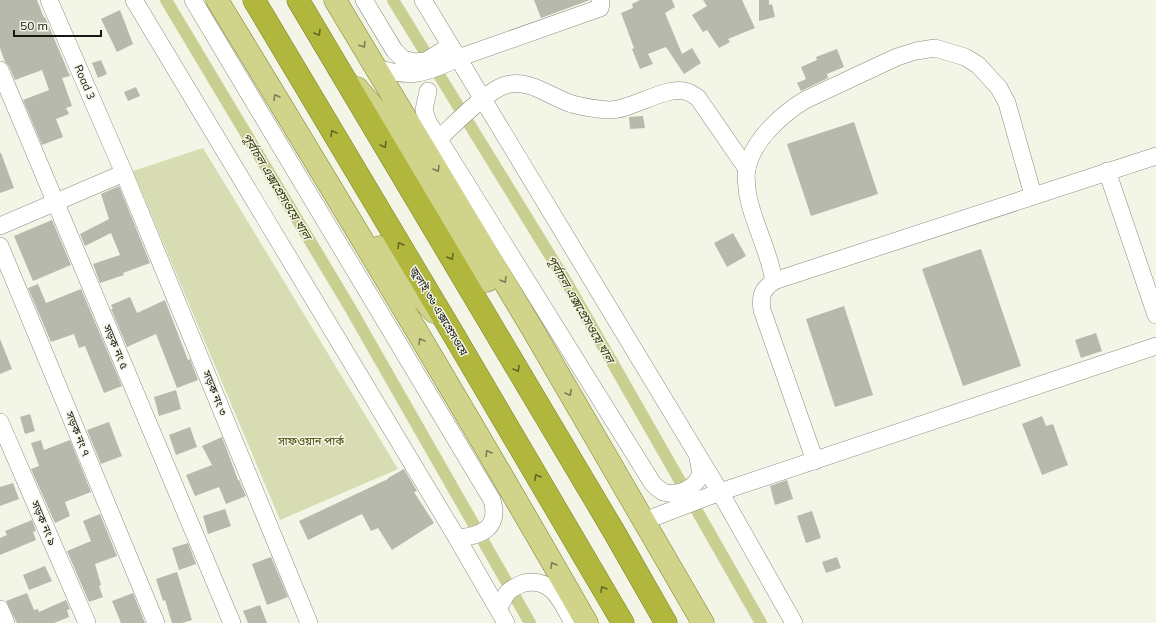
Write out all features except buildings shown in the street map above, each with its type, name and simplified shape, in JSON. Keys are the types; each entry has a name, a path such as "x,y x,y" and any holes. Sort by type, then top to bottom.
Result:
{"highway":[{"name":"জুলাই ৩৬ এক্সপ্রেসওয়ে","path":"254,0 623,623"},
{"path":"298,0 613,530 666,623"}],"main road":[{"path":"217,0 294,126 529,522 587,623"},
{"path":"335,0 533,330 703,623"},
{"path":"340,70 363,94 388,124 496,295 512,312 533,330"},
{"path":"294,126 314,146 343,188 388,259 452,332"}],"street":[{"name":"Road 3","path":"49,0 122,168"},
{"path":"134,0 457,538 506,623"},
{"path":"192,0 492,500 495,510 493,523 485,532 470,537 457,538"},
{"path":"364,0 394,50 403,59 414,62 426,61 600,8 600,0"},
{"path":"423,0 466,69 697,455 713,495 794,623"},
{"path":"774,281 772,267 748,195 747,169 757,146 777,122 805,100 896,57 916,51 935,48 965,57 978,65 999,88 1007,104 1033,195"},
{"path":"454,52 422,82 421,95 428,122 653,484 663,492 672,493 683,492 693,486 701,474 697,455"},
{"path":"377,68 399,74 418,74 438,68"},
{"name":"সড়ক নং ৫","path":"0,70 232,623"},
{"path":"426,150 494,90 507,84 522,84 542,90 572,104 610,110 628,106 674,91 687,91 698,98 747,169"},
{"path":"414,130 413,114 421,95"},
{"path":"815,460 762,310 760,299 765,288 774,281 1156,156"},
{"path":"0,226 54,198 122,168"},
{"name":"সড়ক নং ৩","path":"122,168 309,623"},
{"path":"1107,171 1156,315"},
{"path":"0,215 54,198"},
{"name":"সড়ক নং ৭","path":"0,246 156,623"},
{"path":"644,521 713,495 815,460 1156,346"},
{"name":"সড়ক নং ৯","path":"0,422 87,623"},
{"path":"498,608 508,592 519,585 530,582 542,583 555,591 573,623"},
{"path":"0,609 6,623"}],"green space":[{"name":"সাফওয়ান পার্ক","path":"203,148 398,469 280,520 133,171"}],"waterway":[{"name":"পূর্বাচল এক্সপ্রেসওয়ে খাল","path":"166,0 349,306 530,623"},
{"name":"পূর্বাচল এক্সপ্রেসওয়ে খাল","path":"393,0 567,283 761,623"}]}
